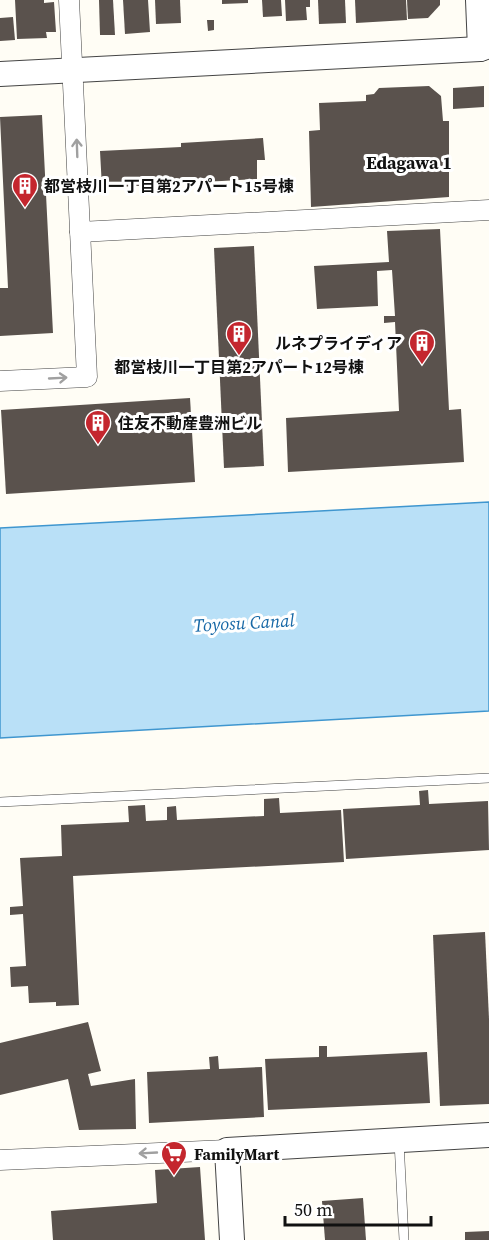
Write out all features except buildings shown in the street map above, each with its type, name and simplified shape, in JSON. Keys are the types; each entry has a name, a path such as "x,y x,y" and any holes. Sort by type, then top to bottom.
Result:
{"street":[{"path":"0,381 87,377 69,0"},
{"path":"0,74 487,52 478,0"},
{"path":"80,232 489,210"},
{"path":"0,1160 227,1150 489,1134"},
{"path":"227,1150 232,1240"}],"lane":[{"path":"0,802 489,778"},
{"path":"399,1140 404,1240"}],"water":[{"name":"Toyosu Canal","path":"489,502 489,711 0,738 0,528"}],"place":[{"name":"都営枝川一丁目第2アパート15号棟","path":"25,209"},
{"name":"都営枝川一丁目第2アパート12号棟","path":"239,357"},
{"name":"ルネプライディア","path":"422,366"},
{"name":"住友不動産豊洲ビル","path":"98,446"},
{"name":"FamilyMart","path":"174,1177"}],"district":[{"name":"Edagawa 1","path":"409,163"}]}
